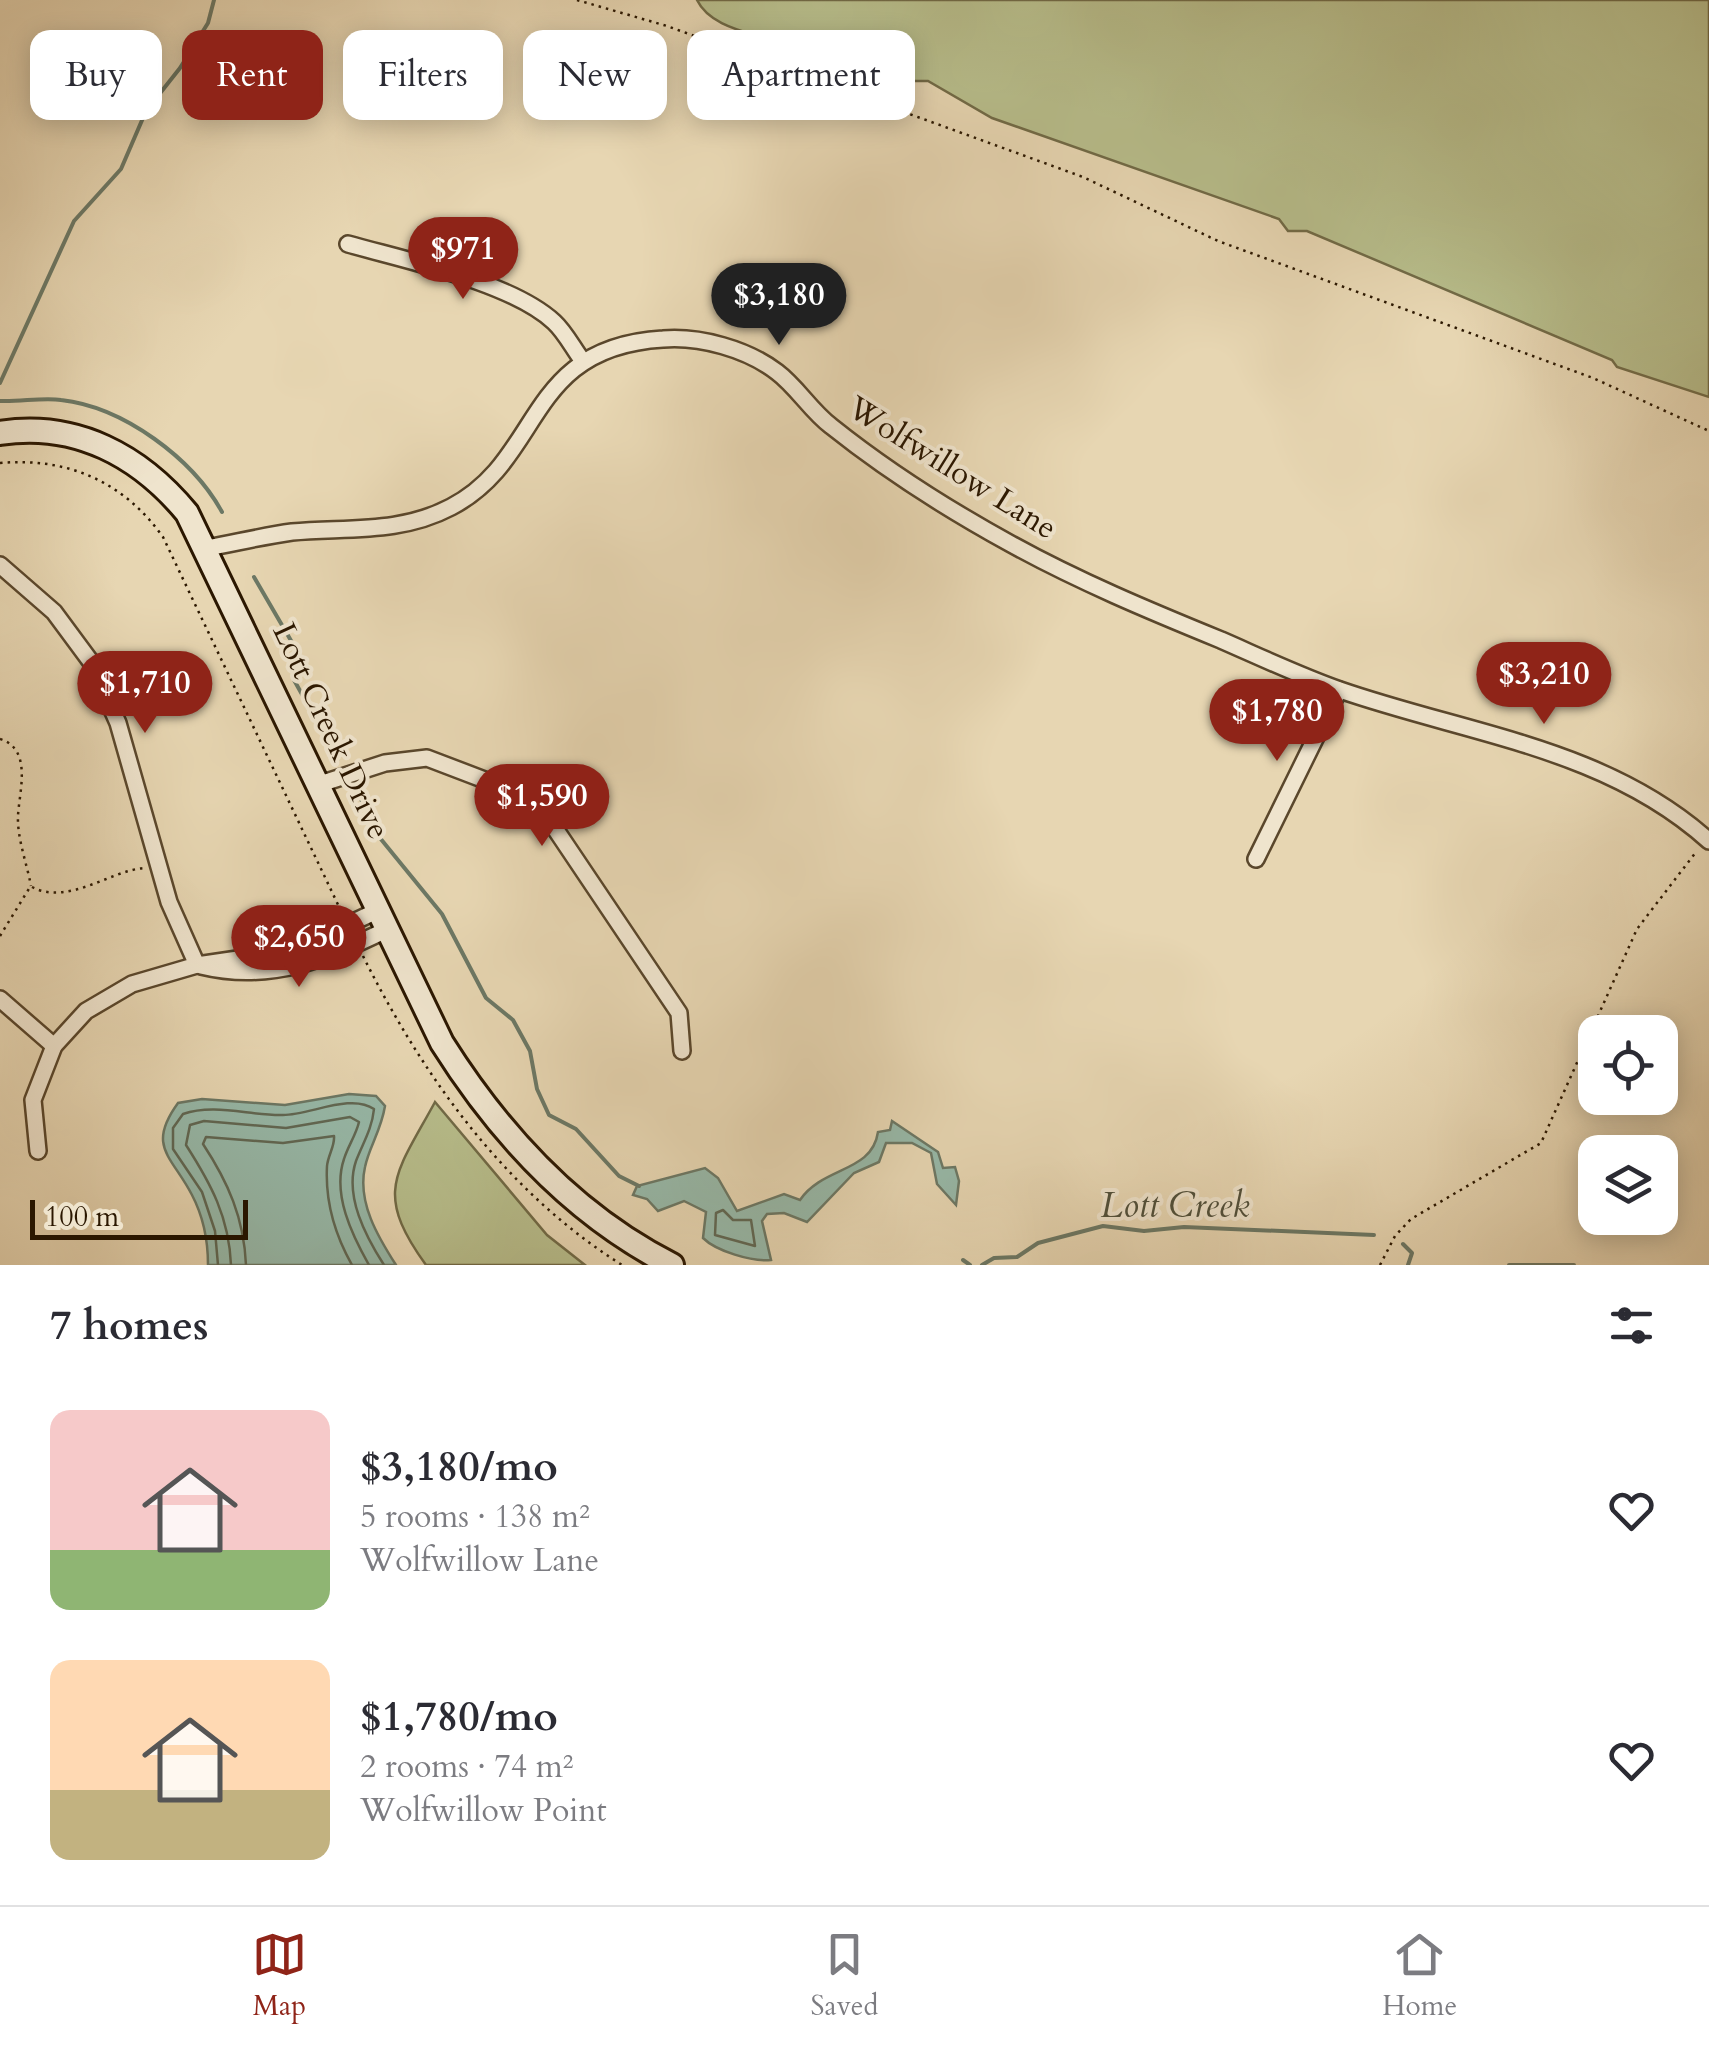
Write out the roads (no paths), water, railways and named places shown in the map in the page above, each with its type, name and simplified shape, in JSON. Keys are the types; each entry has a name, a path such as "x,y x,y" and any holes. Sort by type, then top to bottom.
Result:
{"street":[{"path":"348,244 451,274 524,302 554,322 582,360"},
{"name":"Wolfwillow Lane","path":"207,548 290,532 406,526 454,506 492,473 557,385 582,360 616,347 663,338 699,340 737,351 776,371 828,425 1011,544 1151,611 1338,690 1582,762 1622,778 1708,840"},
{"name":"Lott Creek Drive","path":"0,434 38,430 75,436 137,462 187,513 442,1043 497,1124 590,1214 672,1265"},
{"path":"0,565 54,612 90,662 118,723 158,865 198,965"},
{"path":"1256,859 1338,690"},
{"path":"320,784 386,763 427,758 503,787 554,828 679,1014 682,1051"},
{"path":"198,965 230,973 292,969 357,944 384,919"},
{"path":"38,1151 32,1100 54,1046 86,1011 132,984 198,965 290,951 348,926 384,919"},
{"path":"0,999 54,1046"}],"water":[{"path":"349,1094 376,1096 385,1106 363,1180 376,1231 396,1265 208,1265 199,1212 163,1141 164,1130 178,1103 202,1099 285,1105"},
{"path":"892,1121 938,1152 943,1168 955,1167 959,1181 956,1205 937,1184 931,1153 912,1143 886,1143 879,1162 854,1173 807,1222 784,1213 767,1214 762,1221 771,1260 763,1260 709,1243 703,1238 706,1212 684,1201 658,1211 647,1199 633,1195 637,1186 705,1168 718,1178 737,1211 784,1194 800,1200 821,1181 867,1155 878,1132 890,1130"}],"waterway":[{"path":"0,383 74,221 121,169 146,111 180,68 208,23 214,0"},
{"path":"0,401 61,400 109,413 175,455 222,512"},
{"name":"Lott Creek","path":"254,577 304,663 294,680 338,759"},
{"name":"Lott Creek","path":"357,791 380,838 442,914 486,998 513,1020 530,1051 537,1089 549,1115 576,1129 619,1176 639,1186"},
{"name":"Lott Creek","path":"982,1265 994,1258 1017,1257 1038,1243 1103,1226 1144,1231 1184,1227 1374,1235"},
{"name":"Lott Creek","path":"1403,1244 1412,1253 1408,1265"},
{"name":"Lott Creek","path":"963,1260 970,1265"},
{"path":"1509,1265 1574,1265"}]}
